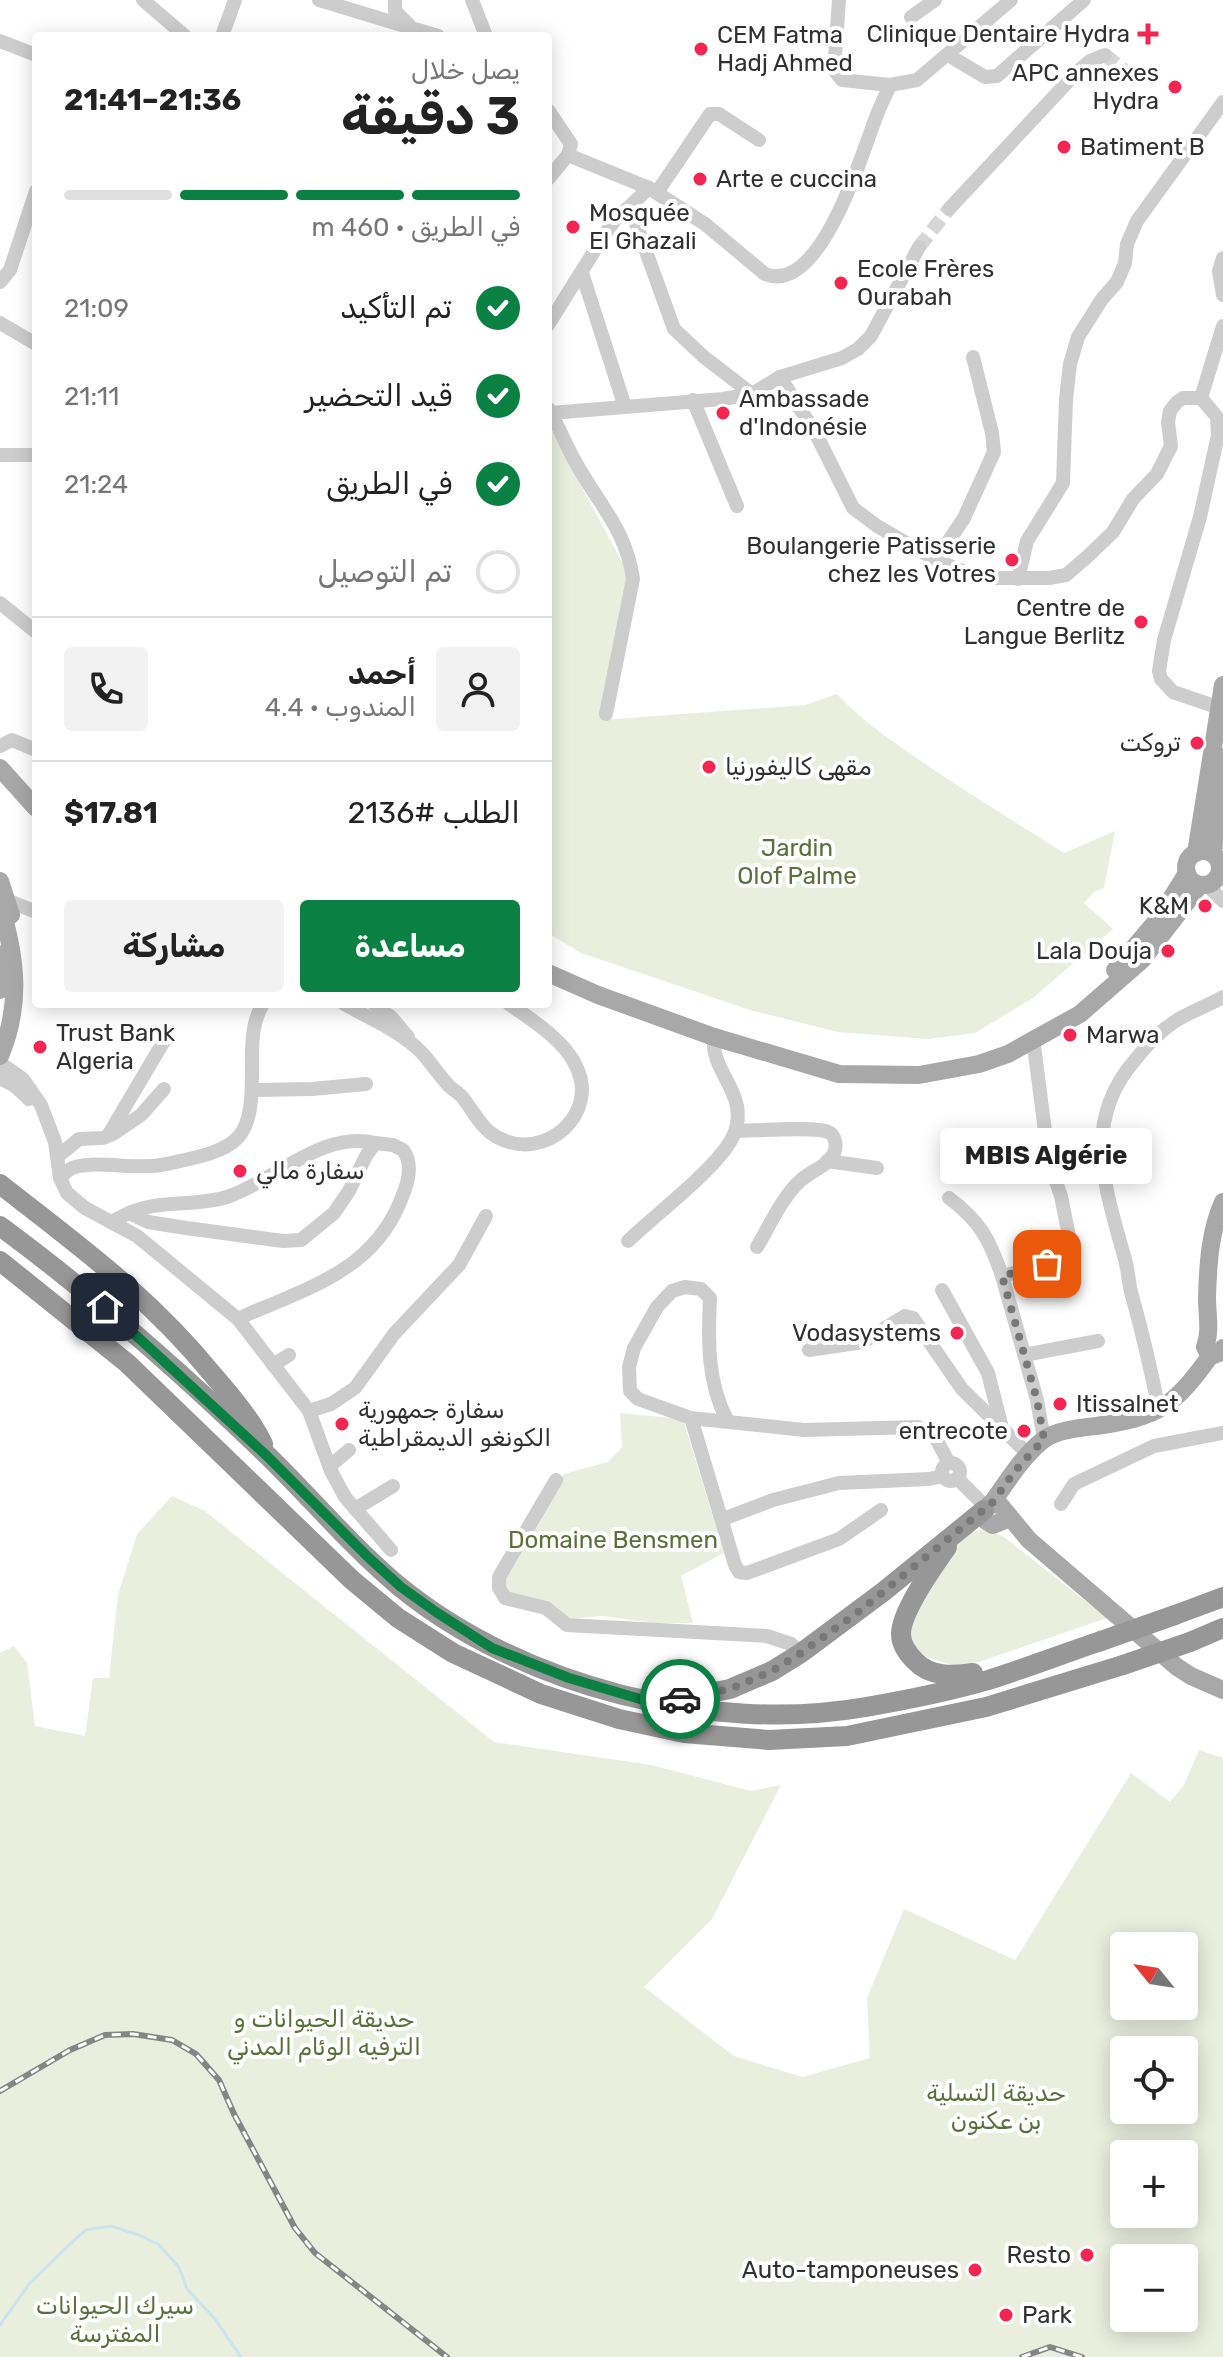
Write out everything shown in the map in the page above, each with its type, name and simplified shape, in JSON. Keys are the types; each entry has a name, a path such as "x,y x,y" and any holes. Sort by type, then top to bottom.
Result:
{"highway":[{"path":"0,1184 107,1266 168,1322 248,1420 267,1456"},
{"path":"0,1226 105,1307 267,1456 351,1542 401,1587 492,1648 569,1678 650,1702 709,1710 788,1714 864,1707 984,1681 1223,1597"},
{"path":"0,1261 149,1383 352,1580 398,1618 453,1653 541,1694 619,1719 684,1733 769,1740 847,1736 986,1707 1123,1665 1223,1628"},
{"path":"650,1702 730,1689 772,1671 993,1512"},
{"path":"993,1512 950,1543 913,1602 901,1631 912,1659 936,1673 965,1674 1101,1641"}],"main road":[{"path":"552,963 664,1008 811,1056 859,1065 924,1064 970,1056 1000,1045 1065,1013 1089,995 1128,957 1159,918 1198,881 1218,877 1213,860 1223,685"},
{"path":"1213,860 1223,745"},
{"path":"0,755 32,787"},
{"path":"0,768 32,804"},
{"path":"1198,881 1188,861 1213,860"},
{"path":"0,881 3,902 17,944 4,983"},
{"path":"552,975 714,1037 839,1074 919,1075 952,1071 1016,1050 1080,1014 1128,974 1157,943 1198,881"},
{"path":"0,927 9,1029 0,1056"},
{"path":"1223,1202 1212,1236 1207,1300 1217,1347 1181,1395 1159,1410 1130,1420 1075,1428 1044,1439 1015,1471 993,1512 1177,1667 1223,1690"}],"street":[{"path":"143,0 180,32"},
{"path":"223,32 235,0"},
{"path":"319,0 427,32"},
{"path":"395,0 395,11 409,25"},
{"path":"472,0 484,32"},
{"path":"839,0 834,63 838,77 890,85 917,80 1011,0"},
{"path":"911,17 935,0"},
{"path":"948,55 985,77 997,76 1084,0"},
{"path":"0,41 32,53"},
{"path":"949,209 1077,72 1090,61 1105,55"},
{"path":"568,155 654,190 705,224 773,278 794,273 804,265 845,203 890,85"},
{"path":"1018,579 1027,541 1063,483 1066,399 1070,364 1078,337 1102,299 1117,282 1137,221 1223,102"},
{"path":"552,319 603,237 630,207 654,190 710,114 719,114 759,140"},
{"path":"552,116 571,144 568,155 552,174"},
{"path":"0,282 10,270 32,206"},
{"path":"630,207 674,329 752,394"},
{"path":"552,410 625,407 752,394 780,377 842,358 858,349 871,336 919,247"},
{"path":"1223,258 1219,271 1223,295"},
{"path":"582,273 625,407"},
{"path":"0,323 32,342"},
{"path":"1201,398 1223,326"},
{"path":"936,560 964,518 994,452 973,357"},
{"path":"780,377 816,434 853,508 877,526 936,560 978,575 1018,579 1066,575 1113,532 1133,499 1162,465 1171,446 1168,422 1173,406 1183,398 1201,398 1217,417 1218,435 1200,517 1167,628 1159,671 1161,679 1173,692 1220,708"},
{"path":"693,400 737,506"},
{"path":"552,414 577,464 627,547 632,569 633,579 606,714"},
{"path":"0,455 32,455"},
{"path":"0,603 32,629"},
{"path":"0,746 12,740 32,748"},
{"path":"1198,881 1223,901"},
{"path":"3,902 32,911"},
{"path":"1159,1410 1144,1332 1130,1289 1126,1259 1105,1183 1101,1149 1103,1126 1117,1085 1145,1048 1174,1021 1223,997"},
{"path":"60,1178 77,1166 156,1166 226,1146 238,1139 246,1127 253,1090 254,1025 261,1008"},
{"path":"351,1008 412,1044"},
{"path":"379,1008 396,1022 449,1086 461,1095 490,1133 528,1146 552,1140 568,1126 582,1095 575,1063 559,1044 514,1008"},
{"path":"628,1241 698,1177 729,1144 736,1131 738,1112 735,1095 715,1057 714,1037"},
{"path":"1002,1276 1070,1257 1072,1251 1068,1223 1049,1162 1033,1038"},
{"path":"108,1137 164,1041"},
{"path":"1016,1050 1036,1065"},
{"path":"0,1063 23,1079 36,1096 55,1142 60,1178 73,1199 147,1244 238,1319 309,1411 336,1482 391,1550"},
{"path":"0,1078 15,1086 30,1100 56,1153"},
{"path":"253,1090 366,1084"},
{"path":"56,1153 79,1139 108,1137 141,1115 164,1089"},
{"path":"736,1131 828,1132 834,1138 836,1148 832,1158 801,1180 789,1193 757,1247"},
{"path":"111,1222 129,1213 162,1204 223,1198 330,1146 361,1139 403,1150 409,1164 401,1202 363,1258 313,1287 238,1319"},
{"path":"129,1213 148,1222 283,1241 301,1240 334,1213 375,1143"},
{"path":"827,1161 877,1168"},
{"path":"955,1163 1049,1162"},
{"path":"949,1198 966,1210 992,1245 1024,1355 1044,1439"},
{"path":"309,1411 331,1404 355,1388 394,1334 459,1265 486,1216"},
{"path":"147,1244 159,1223"},
{"path":"727,1420 720,1407 708,1344 710,1298 701,1289 685,1287 672,1291 657,1307 634,1348 629,1367 630,1391 638,1399 691,1418 804,1430 918,1427 935,1437 949,1472 993,1512"},
{"path":"942,1290 988,1373 1001,1426"},
{"path":"809,1350 863,1342 905,1316 913,1318 962,1389 1029,1455"},
{"path":"1024,1355 1098,1341"},
{"path":"273,1365 289,1355"},
{"path":"691,1418 739,1572 747,1573 839,1539 881,1510"},
{"path":"1061,1504 1074,1484 1154,1446 1199,1435 1223,1433"},
{"path":"330,1466 349,1450"},
{"path":"723,1519 773,1500 839,1483 929,1479 949,1472"},
{"path":"556,1480 499,1577 499,1588 505,1598 546,1608 567,1625 767,1636 791,1644 801,1653"},
{"path":"355,1509 393,1486"}],"green space":[{"name":"Jardin Olof Palme","path":"552,431 630,577 602,720 805,705 837,694 896,744 1064,853 1115,831 1104,888 1094,892 1084,903 1113,929 1033,998 975,1033 928,1039 838,1032 750,1010 581,953 552,935"},
{"name":"Domaine Bensmen","path":"620,1413 683,1419 724,1553 681,1576 693,1623 652,1623 603,1616 567,1619 556,1607 508,1592 504,1584 511,1566 564,1474 608,1462 622,1447"},
{"name":"حديقة الحيوانات و الترفيه الوئام المدني","path":"172,1496 205,1511 494,1742 651,1765 751,1791 781,1785 712,1919 644,1987 734,2056 802,2077 870,2058 867,1998 904,1909 1015,1960 1131,1773 1170,1802 1184,1785 1199,1750 1223,1758 1223,2357 0,2357 0,1653 14,1646 27,1663 35,1726 85,1736 93,1678 109,1678 118,1595 137,1534"},
{"path":"986,1529 1004,1537 1107,1618 979,1662 952,1665 918,1654 911,1645 908,1621 961,1539"}],"waterway":[{"path":"0,2325 30,2283 71,2243 86,2230 111,2226 159,2245 179,2267 187,2289 215,2319 241,2357"}],"tunnel":[{"path":"1105,55 1138,81"},
{"path":"919,247 949,209"}],"railway":[{"path":"0,2091 70,2050 105,2035 133,2034 172,2040 196,2054 219,2080 295,2228 315,2253 447,2357"},
{"path":"1022,2357 1050,2347 1082,2357"}],"way so far":[{"path":"680,1699 730,1689 772,1671 801,1653 861,1610 992,1503 1044,1439 1037,1400 1002,1276 1047,1264"}],"place":[{"name":"Clinique Dentaire Hydra","path":"1148,34"},
{"name":"CEM Fatma Hadj Ahmed","path":"701,49"},
{"name":"APC annexes Hydra","path":"1175,87"},
{"name":"Batiment B","path":"1064,147"},
{"name":"Arte e cuccina","path":"700,179"},
{"name":"Mosquée El Ghazali","path":"573,227"},
{"name":"Ecole Frères Ourabah","path":"841,283"},
{"name":"Ambassade d'Indonésie","path":"723,413"},
{"name":"Boulangerie Patisserie chez les Votres","path":"1012,560"},
{"name":"Centre de Langue Berlitz","path":"1141,622"},
{"name":"تروكت","path":"1197,743"},
{"name":"مقهى كاليفورنيا","path":"709,767"},
{"name":"K&M","path":"1205,906"},
{"name":"Lala Douja","path":"1168,951"},
{"name":"Marwa","path":"1070,1035"},
{"name":"Trust Bank Algeria","path":"40,1047"},
{"name":"سفارة مالي","path":"240,1171"},
{"name":"MBIS Algérie","path":"1047,1264"},
{"name":"Vodasystems","path":"957,1333"},
{"name":"Itissalnet","path":"1060,1404"},
{"name":"سفارة جمهورية الكونغو الديمقراطية","path":"342,1424"},
{"name":"entrecote","path":"1024,1431"},
{"name":"Resto","path":"1087,2255"},
{"name":"Auto-tamponeuses","path":"975,2270"},
{"name":"Park","path":"1006,2315"}],"route":[{"path":"105,1307 267,1456 369,1558 401,1587 436,1612 492,1648 569,1678 650,1702 680,1699"}],"park label":[{"name":"حديقة التسلية بن عكنون","path":"996,2107"},
{"name":"سيرك الحيوانات المفترسة","path":"115,2320"}]}
